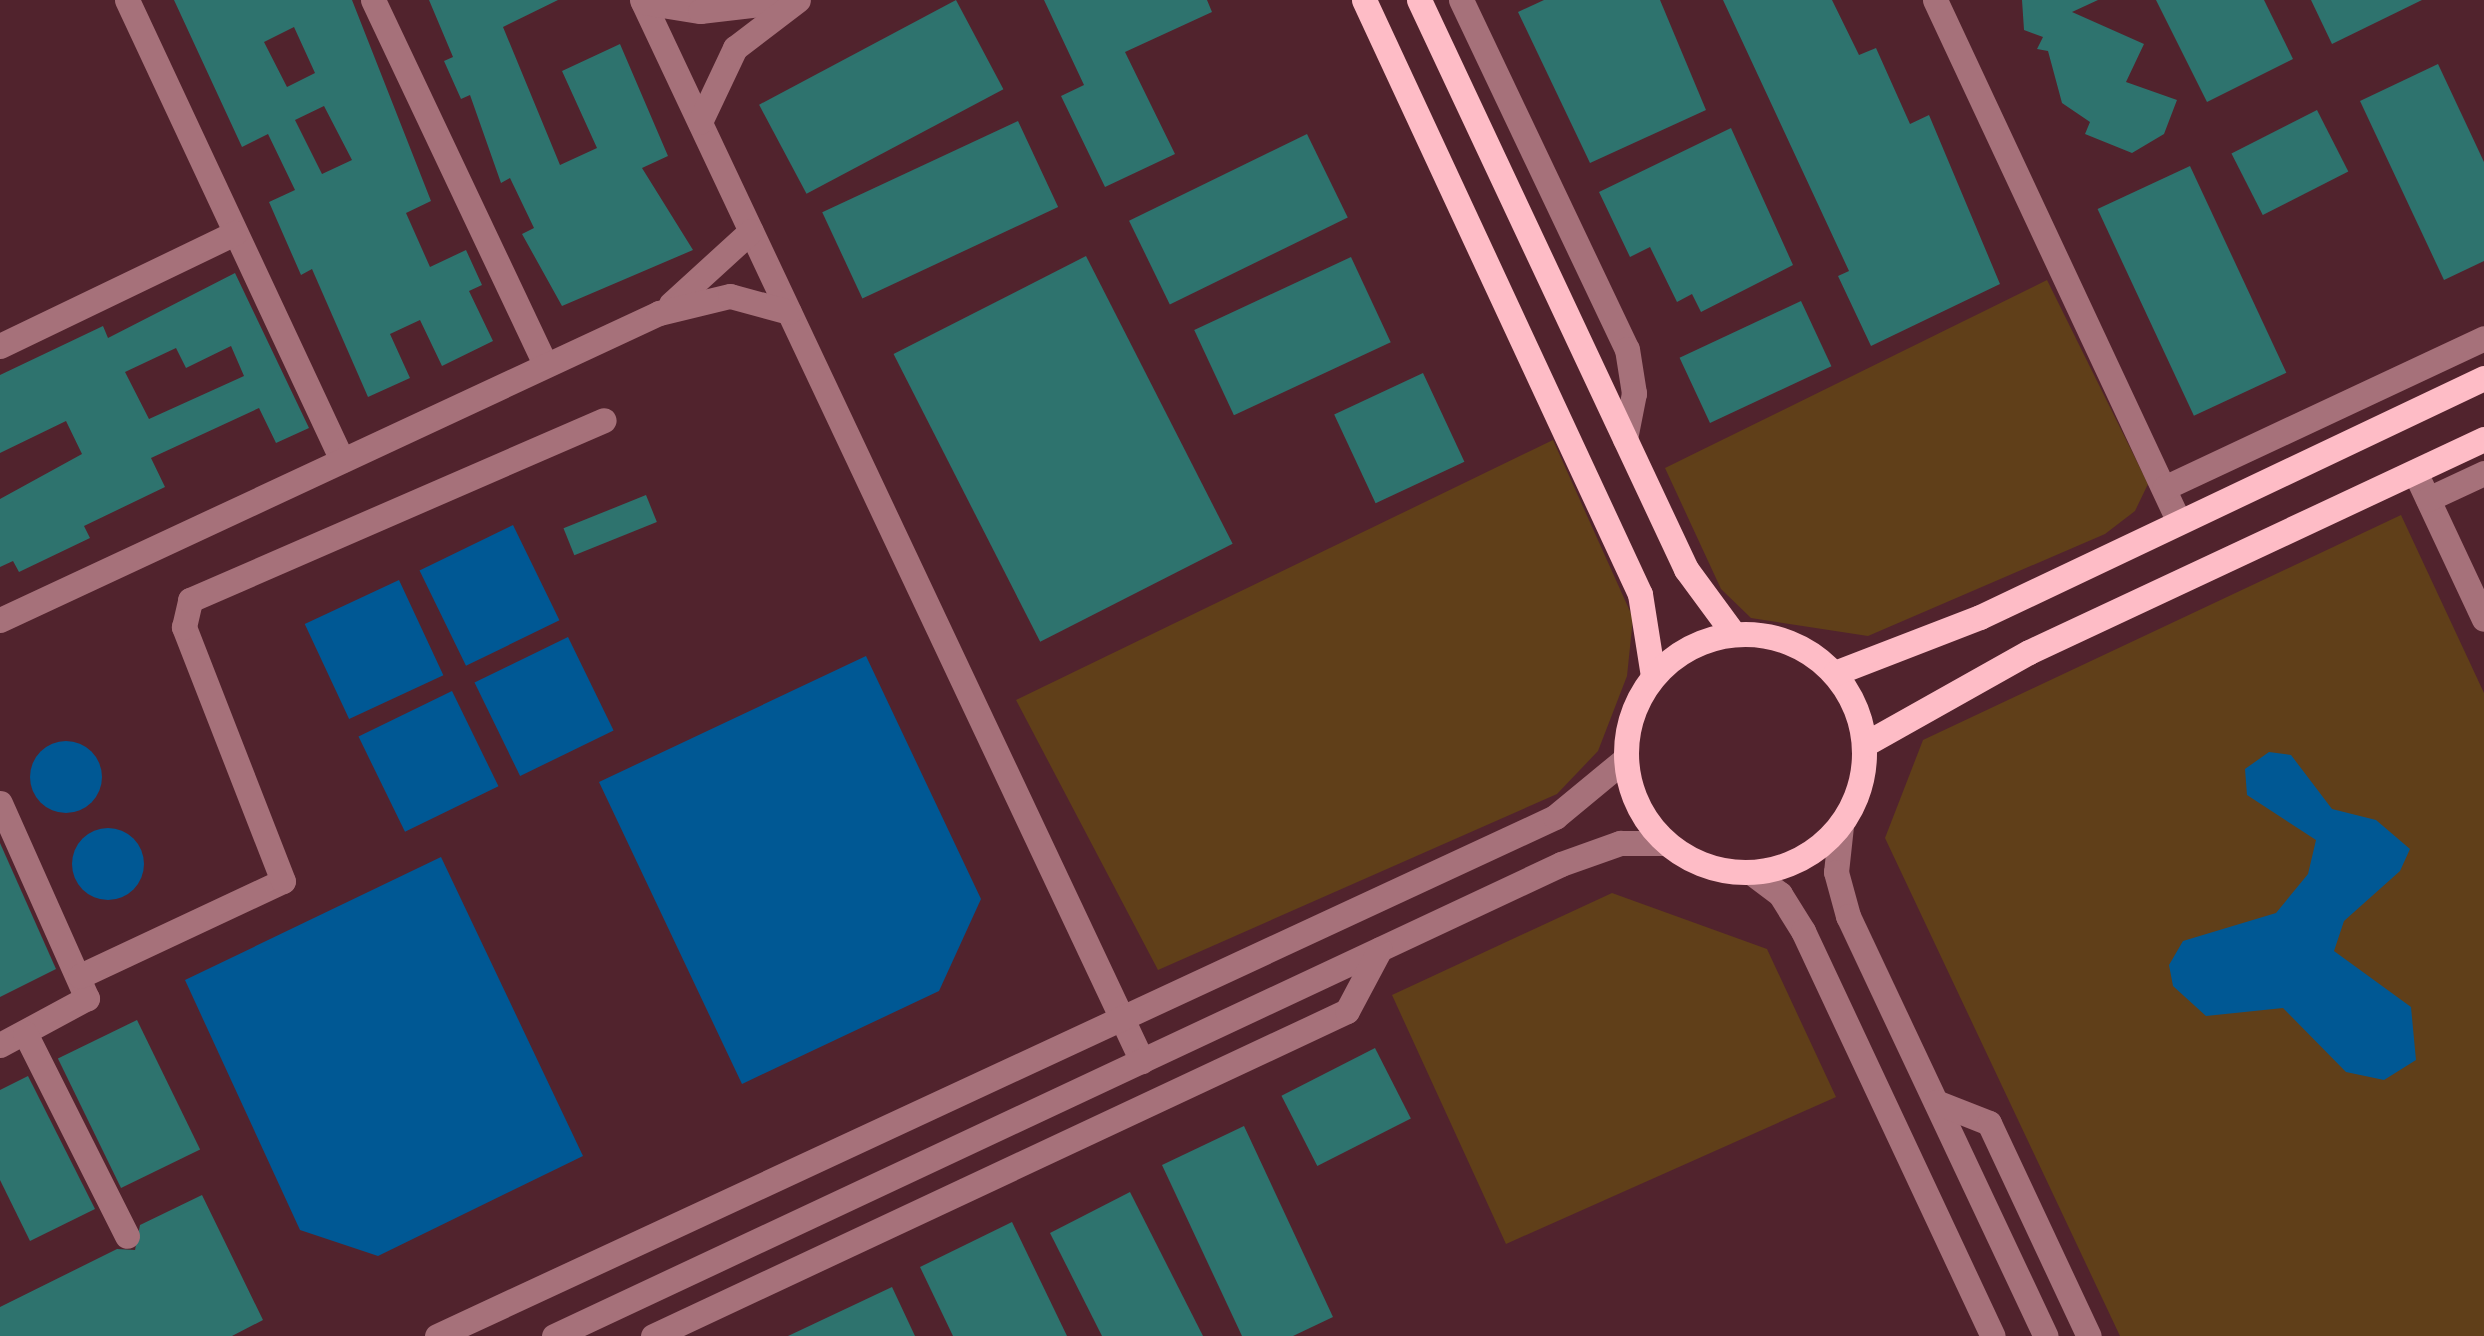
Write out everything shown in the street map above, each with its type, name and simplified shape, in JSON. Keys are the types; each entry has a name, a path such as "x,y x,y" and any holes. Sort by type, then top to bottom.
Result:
{"main road":[{"path":"1364,0 1640,594 1653,676"},
{"path":"1419,0 1686,569 1733,634"},
{"path":"1835,673 2179,522 2484,378"},
{"path":"1865,744 2029,652 2484,439"},
{"path":"1733,634 1788,640 1835,673 1865,744 1861,787 1841,826 1802,859 1752,873 1720,871 1663,842 1636,805 1624,760 1630,715 1653,676 1689,647 1733,634"}],"street":[{"path":"127,0 342,460"},
{"path":"373,0 546,364"},
{"path":"643,1 700,11 798,0"},
{"path":"700,122 734,48 798,0"},
{"path":"1460,0 1627,349 1634,393 1626,439"},
{"path":"1935,0 2179,522"},
{"path":"643,1 1142,1061"},
{"path":"660,313 751,231"},
{"path":"0,346 236,233"},
{"path":"0,620 660,313 730,296 789,312"},
{"path":"2164,488 2484,338"},
{"path":"80,976 283,881 184,627 190,600 604,420"},
{"path":"2414,472 2484,619"},
{"path":"2428,499 2484,473"},
{"path":"437,1336 1554,817 1624,760"},
{"path":"0,804 80,976 84,1004 0,1045"},
{"path":"1841,826 1836,872 1848,916 2046,1336"},
{"path":"554,1336 1562,864 1620,844 1663,842"},
{"path":"1752,873 1780,894 1803,932 1993,1336"},
{"path":"653,1336 1347,1011 1380,948"},
{"path":"25,1034 127,1236"},
{"path":"1936,1102 1984,1116 2090,1336"}],"shaded area":[{"path":"2047,280 2148,484 2135,511 2105,534 1868,636 1751,618 1721,589 1665,468"},
{"path":"1553,440 1633,618 1627,676 1598,751 1557,794 1158,970 1016,700"},
{"path":"2401,515 2484,693 2484,1336 2120,1336 1885,838 1923,740"},
{"path":"1612,893 1767,949 1836,1097 1506,1244 1392,995"}],"water":[{"path":"513,525 559,620 466,666 420,571"},
{"path":"399,580 443,675 349,719 305,624"},
{"path":"568,637 614,730 520,776 475,683"},
{"path":"866,656 981,899 939,991 742,1084 599,782"},
{"path":"452,691 498,786 405,832 359,737"},
{"path":"66,741 92,751 102,777 92,803 66,813 40,803 30,777 40,751"},
{"path":"2269,752 2291,755 2332,809 2376,820 2410,849 2400,871 2344,921 2334,951 2411,1007 2416,1060 2384,1080 2346,1072 2283,1008 2206,1016 2173,986 2169,965 2183,941 2276,913 2308,874 2316,840 2247,795 2245,769"},
{"path":"108,828 134,838 144,864 134,890 108,900 82,890 72,864 82,838"},
{"path":"441,857 583,1156 378,1256 300,1230 185,980"}],"building":[{"path":"174,0 352,0 431,201 406,213 430,267 466,250 482,285 469,291 493,341 442,366 420,320 390,334 410,378 368,397 312,269 301,275 269,202 295,190 268,134 242,147","holes":["294,27 315,73 287,87 264,42","324,106 352,160 322,174 295,120"]},
{"path":"429,0 558,0 503,27 560,165 597,148 562,71 620,44 668,156 642,168 693,250 562,306 522,234 534,228 510,178 501,183 470,95 461,99 444,61 453,57"},
{"path":"956,0 1003,89 807,194 759,105"},
{"path":"1044,0 1207,0 1212,12 1125,52 1175,154 1105,187 1061,96 1084,85"},
{"path":"1544,0 1660,0 1706,110 1590,163 1518,12"},
{"path":"1723,0 1832,0 1859,55 1876,48 1910,124 1929,115 2000,284 1871,346 1838,276 1849,271"},
{"path":"2022,0 2098,0 2072,12 2144,44 2126,82 2177,100 2164,134 2132,153 2085,134 2090,122 2062,103 2048,51 2037,49 2043,37 2024,30"},
{"path":"2156,0 2264,0 2293,59 2207,102"},
{"path":"2311,0 2422,0 2332,44"},
{"path":"2438,64 2484,162 2484,261 2444,280 2360,101"},
{"path":"2317,110 2348,171 2263,215 2231,154"},
{"path":"1018,121 1058,207 862,298 822,212"},
{"path":"1731,128 1793,265 1701,312 1692,294 1677,302 1650,247 1630,257 1599,192"},
{"path":"1307,134 1348,218 1170,304 1129,221"},
{"path":"2190,166 2286,373 2194,416 2098,209"},
{"path":"1086,256 1233,544 1040,642 894,354"},
{"path":"1351,257 1391,342 1234,415 1194,330"},
{"path":"235,273 309,428 276,443 259,408 151,458 165,487 84,526 90,538 19,572 13,561 0,567 0,499 82,454 66,421 0,453 0,375 103,326 108,338","holes":["231,346 244,376 149,419 125,372 176,348 186,368"]},
{"path":"1801,301 1831,366 1710,423 1680,358"},
{"path":"1423,373 1464,462 1376,503 1334,414"},
{"path":"646,495 657,522 574,555 563,528"},
{"path":"0,843 56,969 0,997"},
{"path":"137,1020 200,1149 121,1188 58,1059"},
{"path":"1375,1048 1411,1118 1317,1166 1281,1096"},
{"path":"28,1076 95,1209 30,1241 0,1180 0,1090"},
{"path":"1244,1126 1333,1317 1293,1336 1242,1336 1162,1165"},
{"path":"1130,1192 1203,1336 1102,1336 1050,1233"},
{"path":"202,1195 263,1320 232,1336 0,1336 0,1307 117,1249 135,1250 140,1225"},
{"path":"1012,1222 1067,1336 953,1336 920,1267"},
{"path":"892,1287 915,1336 788,1336"}]}
